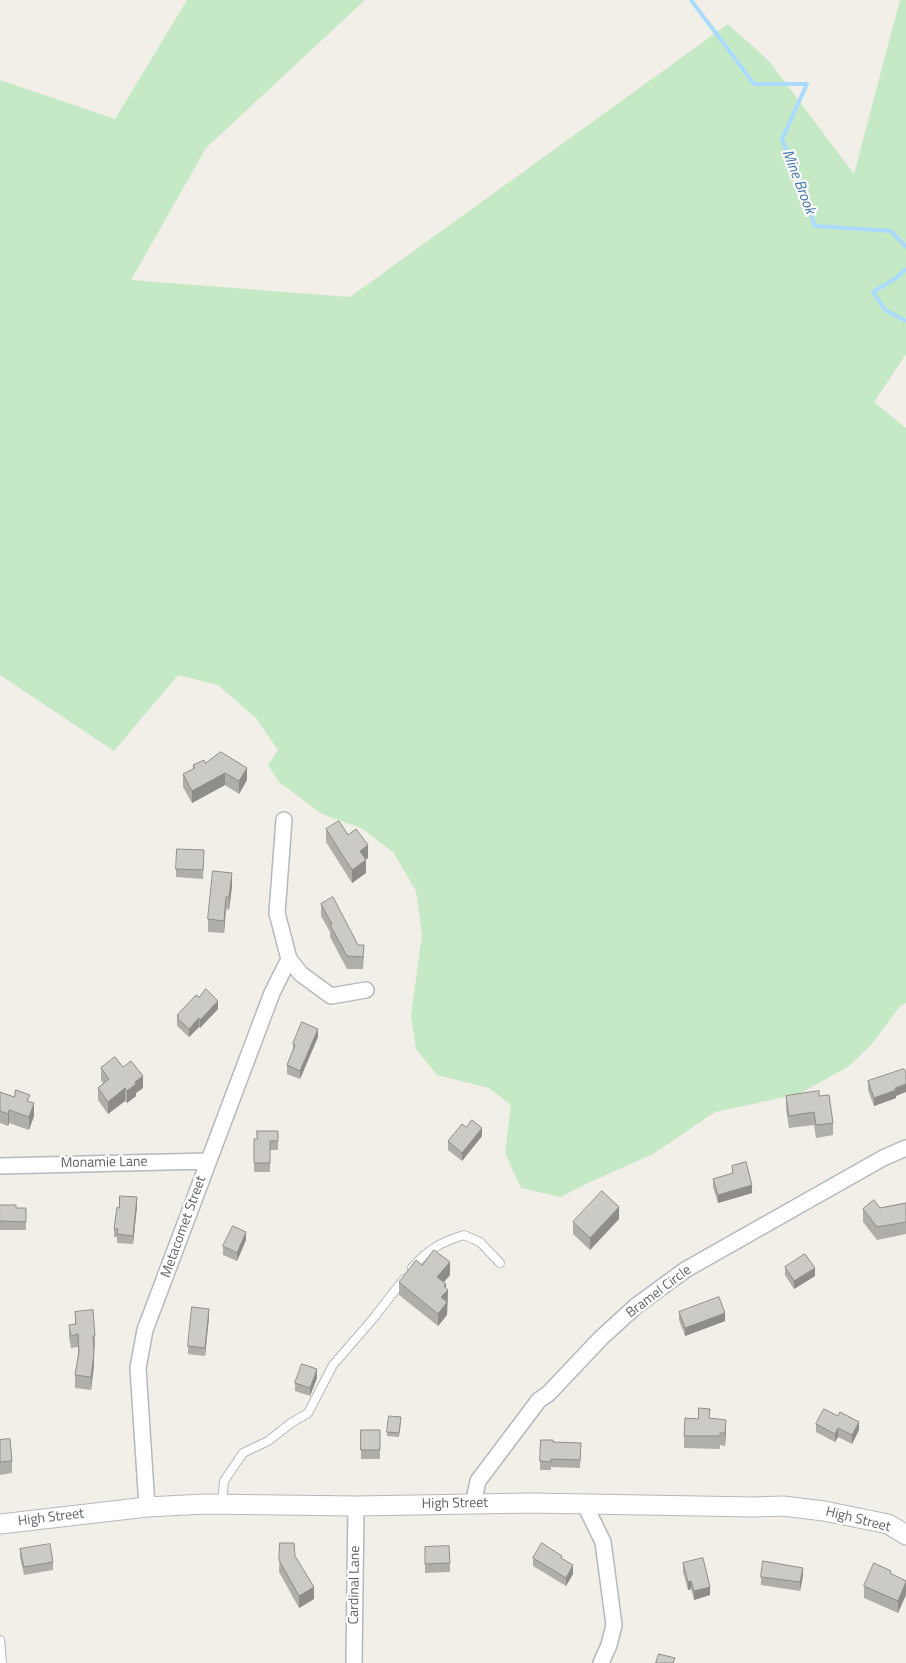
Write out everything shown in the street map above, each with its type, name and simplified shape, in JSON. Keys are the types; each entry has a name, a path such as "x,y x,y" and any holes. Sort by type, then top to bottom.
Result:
{"street":[{"path":"284,820 277,913 289,959 301,974 330,996 366,990"},
{"name":"Metacomet Street","path":"147,1507 138,1368 145,1330 272,993 289,959"},
{"name":"Bramel Circle","path":"473,1504 478,1481 539,1400 548,1394 595,1344 636,1306 686,1270 890,1154 906,1148"},
{"name":"Monamie Lane","path":"0,1166 208,1161"},
{"path":"584,1503 602,1542 614,1625 602,1663"},
{"name":"High Street","path":"0,1524 147,1507 222,1504 356,1506 584,1503 783,1506 824,1511 888,1524 906,1535"},
{"name":"Cardinal Lane","path":"354,1663 356,1506"}],"lane":[{"path":"222,1504 224,1481 244,1453 268,1441 291,1423 308,1413 333,1365 372,1320 420,1258 442,1242 464,1235 480,1242 500,1263"},
{"path":"0,1640 2,1663"}],"green space":[{"path":"187,0 365,0 206,148 131,280 350,297 728,24 769,61 854,174 900,0 906,0 906,354 874,402 906,428 906,1003 901,1005 871,1045 849,1066 799,1094 715,1112 653,1154 561,1197 521,1188 505,1153 511,1105 489,1088 437,1075 416,1049 411,1016 422,934 416,891 393,852 361,828 322,814 279,782 268,765 278,750 256,718 218,685 178,675 114,751 0,675 0,80 115,119"}],"building":[{"path":"221,752 247,768 239,781 225,773 192,791 183,774 195,768 193,765 204,760 205,763"},
{"path":"339,821 348,835 356,829 368,845 360,851 366,860 352,870 326,829"},
{"path":"177,849 204,850 203,870 176,869"},
{"path":"213,871 232,873 229,897 226,897 224,921 208,919"},
{"path":"333,897 358,945 364,945 363,957 347,956 330,925 332,924 321,904"},
{"path":"206,989 218,1001 189,1029 177,1018 179,1016 177,1015 196,995 199,997"},
{"path":"302,1022 318,1029 300,1071 287,1065"},
{"path":"115,1057 123,1067 131,1061 143,1076 127,1091 125,1088 108,1102 98,1088 109,1079 101,1068"},
{"path":"904,1069 906,1084 874,1098 868,1081"},
{"path":"16,1090 30,1095 27,1101 34,1103 29,1117 9,1110 8,1114 0,1111 0,1092 14,1097"},
{"path":"819,1091 819,1096 829,1095 833,1123 816,1125 814,1112 789,1116 786,1096"},
{"path":"472,1120 482,1128 462,1153 448,1141 462,1124 466,1127"},
{"path":"257,1131 278,1131 278,1141 270,1141 270,1163 254,1163 254,1139 257,1139"},
{"path":"746,1162 752,1185 718,1195 713,1179 733,1173 732,1166"},
{"path":"602,1191 619,1207 590,1238 573,1222"},
{"path":"120,1196 137,1197 133,1236 117,1234 118,1229 114,1229"},
{"path":"874,1200 880,1208 906,1203 906,1222 877,1227 863,1209"},
{"path":"0,1205 16,1205 16,1208 26,1208 26,1222 0,1221"},
{"path":"233,1226 246,1232 237,1253 223,1246"},
{"path":"434,1250 450,1262 437,1277 446,1284 444,1286 448,1290 441,1297 447,1302 438,1314 399,1282 416,1260 422,1265"},
{"path":"805,1254 815,1268 794,1281 785,1267"},
{"path":"719,1297 725,1313 685,1328 679,1312"},
{"path":"192,1307 209,1309 205,1348 188,1346"},
{"path":"93,1310 95,1336 93,1336 94,1353 91,1377 75,1375 79,1352 78,1334 71,1336 69,1325 76,1324 75,1312"},
{"path":"302,1364 317,1369 310,1388 295,1383"},
{"path":"699,1408 710,1409 709,1418 726,1420 725,1433 720,1433 720,1436 684,1436 685,1418 698,1419"},
{"path":"824,1409 838,1416 840,1412 859,1422 852,1435 838,1428 835,1434 816,1424"},
{"path":"389,1416 401,1417 399,1433 387,1432"},
{"path":"361,1430 380,1430 380,1450 361,1450"},
{"path":"10,1439 12,1461 0,1462 0,1440"},
{"path":"541,1440 581,1443 580,1460 551,1459 551,1462 540,1461"},
{"path":"280,1543 294,1543 295,1556 314,1587 299,1596 279,1560"},
{"path":"542,1543 573,1565 566,1578 533,1558"},
{"path":"50,1544 53,1562 24,1567 20,1549"},
{"path":"449,1546 450,1563 425,1564 425,1547"},
{"path":"703,1558 710,1587 694,1591 691,1581 688,1582 683,1563"},
{"path":"763,1561 803,1568 800,1582 761,1577"},
{"path":"874,1563 906,1581 898,1601 864,1586"},
{"path":"659,1654 675,1658 673,1663 656,1663"}],"waterway":[{"name":"Mine Brook","path":"691,0 754,84 807,84 782,139 815,226 891,231 906,247"},
{"name":"Mine Brook","path":"906,269 896,278 873,292 885,310 906,321"}]}
